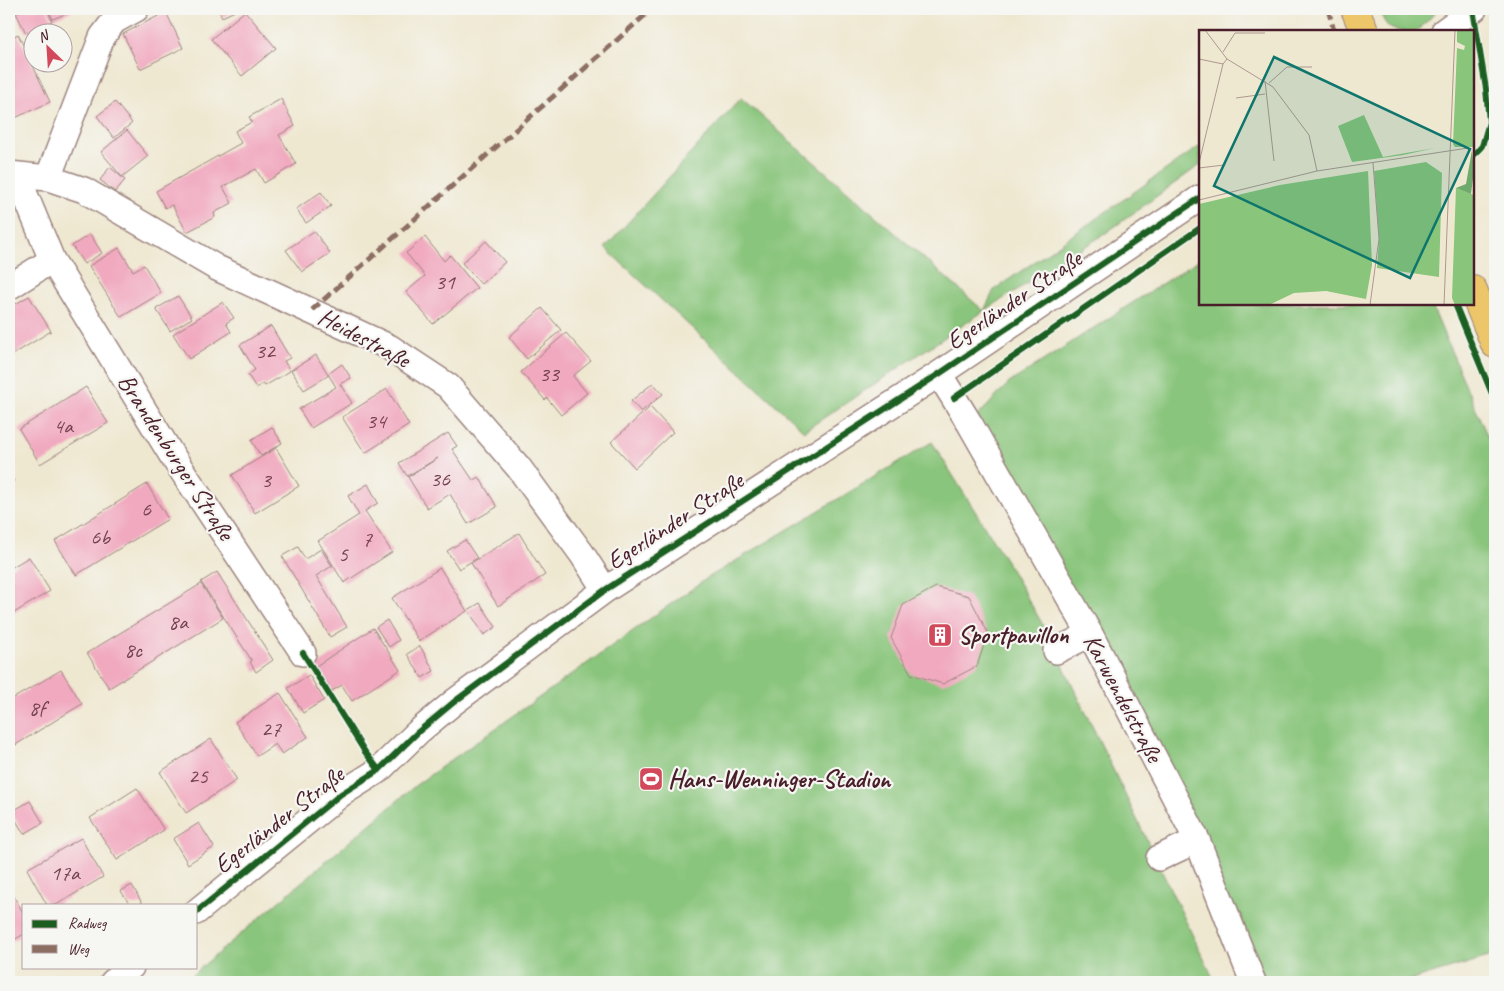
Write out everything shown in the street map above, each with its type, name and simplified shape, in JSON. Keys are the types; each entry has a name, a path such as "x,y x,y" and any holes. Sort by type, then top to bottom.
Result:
{"main road":[{"path":"1355,9 1364,30"},
{"path":"1474,292 1495,344"}],"street":[{"path":"48,178 102,37 114,21 136,9"},
{"path":"1445,30 1474,9"},
{"name":"Heidestraße","path":"13,174 48,178 84,190 217,268 389,347 448,386 519,468 582,554 605,590"},
{"name":"Brandenburger Straße","path":"13,174 52,260 171,454 303,653"},
{"name":"Egerländer Straße","path":"198,910 341,794 379,770 418,732 454,702 605,590 939,374 1199,199"},
{"path":"9,287 52,260"},
{"name":"Karwendelstraße","path":"939,374 970,424 1090,634 1197,840 1253,982"},
{"path":"1056,651 1090,634"},
{"path":"1159,858 1197,840"},
{"path":"113,982 130,968"}],"green space":[{"path":"1379,9 1438,9 1416,30 1396,30 1385,22"},
{"path":"741,98 984,311 804,431 605,248"},
{"path":"1199,147 1199,166 1103,235 984,311 994,290"},
{"path":"1199,260 1199,305 1431,305 1495,454 1495,955 1405,982 1253,982 1197,840 970,424 1009,383"},
{"path":"932,442 1008,564 1048,634 1215,982 184,982 416,785 706,579"}],"building":[{"path":"24,9 47,9 52,21 22,22 22,25 16,13"},
{"path":"48,9 77,9 53,19"},
{"path":"218,9 239,9 222,17"},
{"path":"245,11 276,48 242,76 211,39"},
{"path":"166,12 183,48 140,69 123,34"},
{"path":"18,34 22,42 22,72 36,72 50,102 15,118 9,104 9,39"},
{"path":"281,99 295,126 279,135 296,164 264,183 256,169 223,187 232,203 214,213 215,217 187,232 172,205 165,208 156,191 241,143 235,131 252,122 249,117"},
{"path":"115,102 132,123 114,138 97,116"},
{"path":"127,130 148,156 122,177 101,152"},
{"path":"110,167 125,180 115,192 100,180"},
{"path":"321,192 331,206 306,223 296,209"},
{"path":"314,231 330,253 302,272 286,250"},
{"path":"90,234 102,253 84,264 72,246"},
{"path":"425,237 444,261 450,255 477,288 433,324 406,292 425,276 406,253"},
{"path":"486,241 505,262 481,284 462,263"},
{"path":"119,248 133,271 144,265 161,293 121,317 89,266"},
{"path":"29,296 51,331 9,357 9,308"},
{"path":"178,296 192,318 170,331 156,309"},
{"path":"223,302 234,318 226,323 231,332 189,359 173,334"},
{"path":"542,308 561,330 527,359 509,337"},
{"path":"271,326 290,358 284,361 290,371 265,386 263,384 256,388 248,375 255,370 240,345"},
{"path":"566,333 591,361 573,376 587,393 561,415 521,372"},
{"path":"316,355 328,374 342,364 351,378 340,384 352,403 311,428 299,409 336,387 329,375 304,390 291,370"},
{"path":"653,383 663,394 641,412 631,401"},
{"path":"86,387 108,423 40,464 19,429"},
{"path":"387,389 409,425 365,453 342,417"},
{"path":"650,407 673,432 635,468 611,442"},
{"path":"272,427 282,443 261,456 251,440"},
{"path":"448,433 457,446 452,449 473,480 479,477 497,507 468,524 450,494 427,508 408,477 438,458 407,476 399,463"},
{"path":"276,448 299,486 255,513 232,475"},
{"path":"9,473 14,481 9,484"},
{"path":"147,484 168,519 76,575 55,541"},
{"path":"368,484 378,503 365,511 392,552 344,583 318,541 359,515 348,496"},
{"path":"519,533 545,575 498,606 471,563"},
{"path":"465,540 477,558 459,569 447,551"},
{"path":"298,547 305,559 321,549 332,566 316,576 347,627 330,637 282,556"},
{"path":"29,557 50,591 9,616 9,569"},
{"path":"440,568 467,611 419,641 392,598"},
{"path":"217,572 273,660 256,672 250,662 252,661 201,582"},
{"path":"201,584 223,618 109,688 87,653"},
{"name":"Sportpavillon","path":"936,587 969,596 988,633 977,666 943,684 911,674 891,638 903,605"},
{"path":"480,603 496,627 484,635 468,610"},
{"path":"387,620 399,640 389,647 376,627"},
{"path":"373,628 400,670 352,701 342,685 332,691 316,666"},
{"path":"420,646 434,671 422,678 407,654"},
{"path":"61,670 82,704 9,749 9,701"},
{"path":"309,675 324,700 303,713 288,688"},
{"path":"280,693 308,737 282,754 275,744 257,756 235,722"},
{"path":"211,739 237,780 186,813 160,772"},
{"path":"137,788 164,830 117,860 90,818"},
{"path":"30,801 43,823 24,834 11,812"},
{"path":"199,823 214,847 188,864 173,839"},
{"path":"81,838 103,877 58,904 46,904 27,869"},
{"path":"132,885 142,904 129,904 121,891"},
{"path":"9,888 22,911 22,935 9,943"}],"marked path":[{"path":"312,310 652,9"},
{"path":"1328,9 1334,30"}],"cycle path":[{"path":"1473,9 1486,89 1489,122 1482,146 1474,155"},
{"path":"198,910 341,794 379,770 418,732 454,702 605,590 939,374 1199,199"},
{"path":"954,398 1199,229"},
{"path":"1455,305 1495,401"},
{"path":"303,653 365,752 379,770"}],"place":[{"name":"Sportpavillon","path":"940,635"},
{"name":"Hans-Wenninger-Stadion","path":"651,779"}]}
